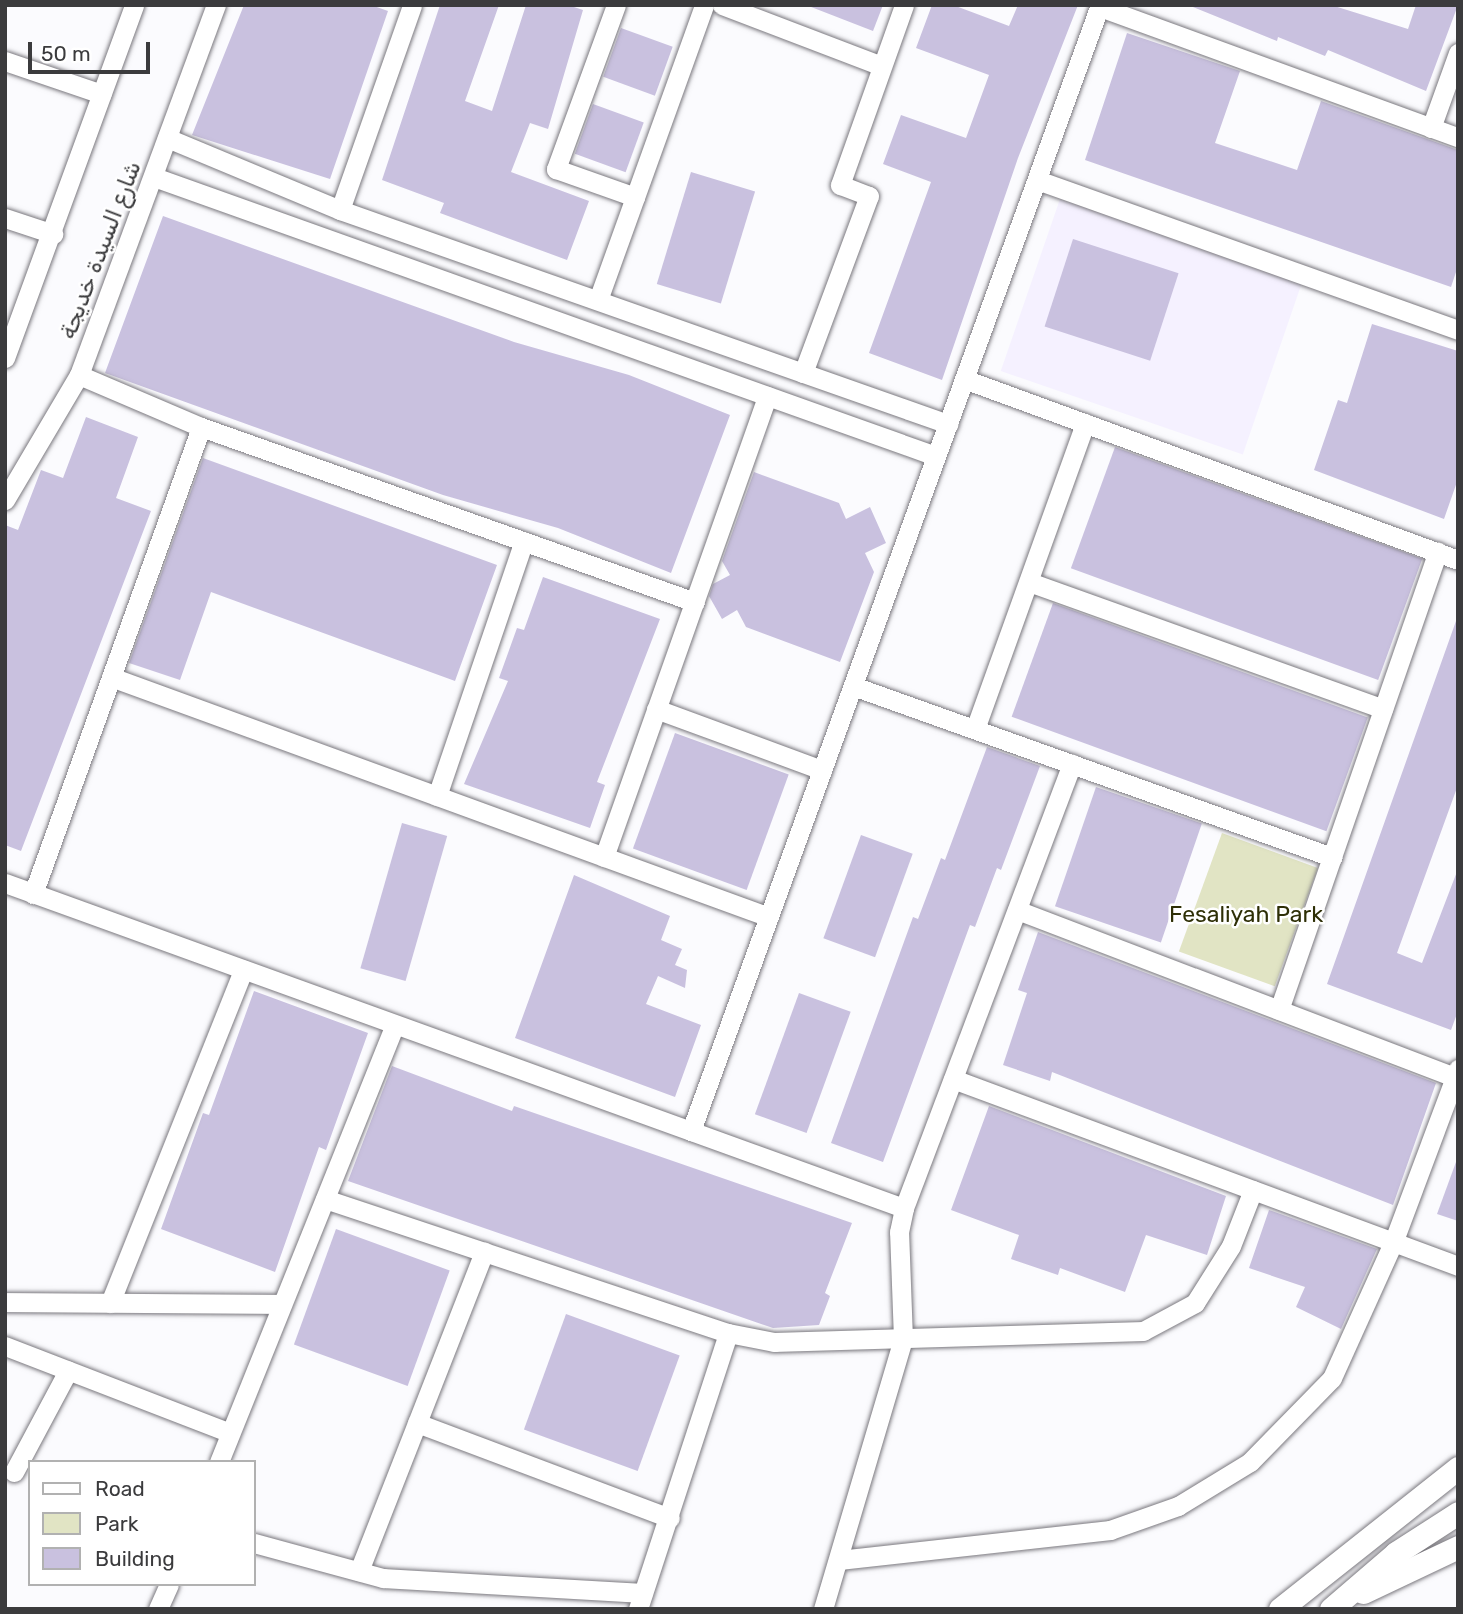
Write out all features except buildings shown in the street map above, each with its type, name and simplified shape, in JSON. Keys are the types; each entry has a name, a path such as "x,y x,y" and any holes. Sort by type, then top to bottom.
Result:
{"main road":[{"path":"1280,1609 1458,1468"},
{"path":"1331,1609 1396,1553 1458,1513"},
{"path":"1343,1609 1361,1594 1458,1547"}],"street":[{"path":"5,358 53,234 134,5"},
{"name":"شارع السيدة خديجة","path":"5,500 79,375 216,5"},
{"path":"340,210 412,5"},
{"path":"616,5 556,169 635,197"},
{"path":"598,300 704,5"},
{"path":"723,5 882,66"},
{"path":"803,373 869,196 840,185 904,5"},
{"path":"691,1131 1100,6 1458,137"},
{"path":"1431,128 1458,53"},
{"path":"5,61 102,94"},
{"path":"167,138 340,210 948,424"},
{"path":"154,177 936,456"},
{"path":"1037,180 1458,330"},
{"path":"5,218 53,234"},
{"path":"79,375 201,427 695,602"},
{"path":"964,379 1458,560"},
{"path":"604,857 768,396"},
{"path":"975,729 1030,582 1084,423"},
{"path":"33,894 201,427"},
{"path":"437,796 524,541"},
{"path":"1279,1010 1438,552"},
{"path":"1030,582 1383,709"},
{"path":"111,677 769,917"},
{"path":"853,686 1332,857"},
{"path":"656,709 822,770"},
{"path":"822,1609 839,1560 903,1339 899,1232 904,1208 1072,764"},
{"path":"5,883 904,1208"},
{"path":"839,1560 1110,1530 1178,1506 1220,1483 1286,1429 1332,1378 1394,1243 1456,1073 1279,1010 1017,910"},
{"path":"110,1303 243,970"},
{"path":"220,1460 395,1025"},
{"path":"953,1079 1458,1266"},
{"path":"325,1199 728,1333 774,1342 1143,1331 1195,1303 1231,1246 1252,1190"},
{"path":"359,1571 484,1252"},
{"path":"5,1302 282,1304"},
{"path":"256,1544 383,1578 640,1601 670,1518 728,1333"},
{"path":"5,1346 230,1433"},
{"path":"14,1472 68,1371"},
{"path":"417,1423 670,1518"},
{"path":"158,1609 168,1586"}],"shaded area":[{"path":"1060,199 1302,282 1243,454 1001,371"}],"green space":[{"name":"Fesaliyah Park","path":"1222,833 1318,868 1275,986 1179,951"}]}
